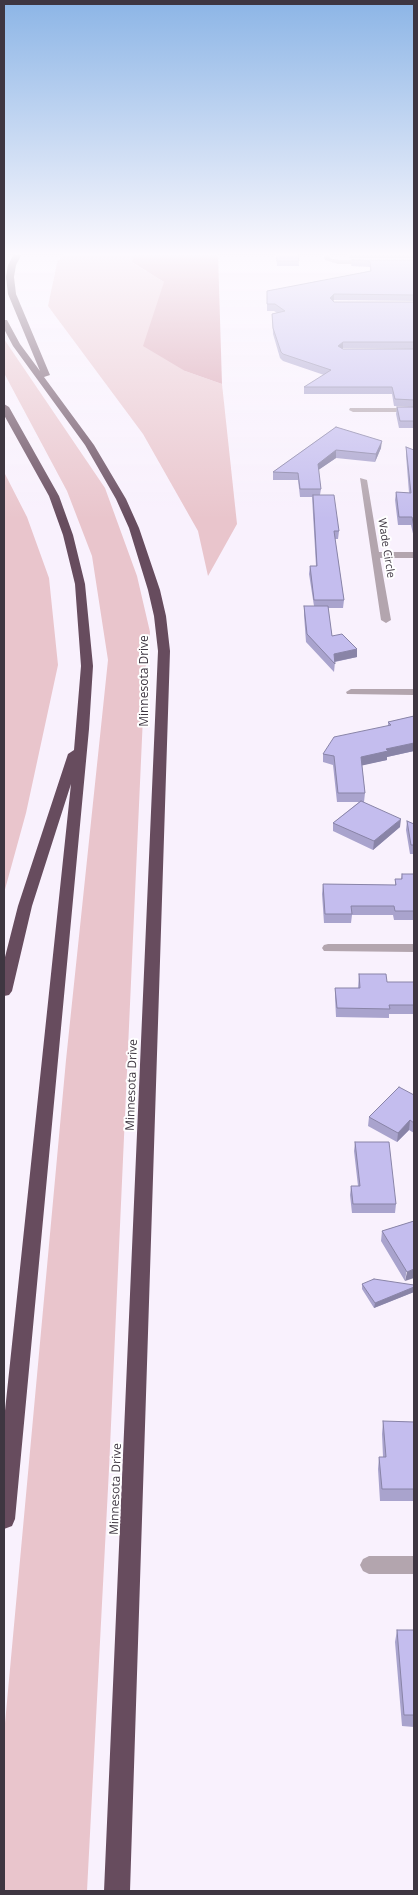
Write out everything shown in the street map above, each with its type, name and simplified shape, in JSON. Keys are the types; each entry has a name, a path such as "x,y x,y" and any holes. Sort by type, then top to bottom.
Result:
{"highway":[{"name":"Minnesota Drive","path":"15,342 109,476 134,528 154,590 160,616 164,650 117,1891"},
{"path":"32,342 61,406"},
{"path":"4,407 54,496 80,584 87,666 83,729 4,1519"},
{"path":"4,991 25,906 83,729"}],"street":[{"path":"353,410 414,410"},
{"name":"Wade Circle","path":"363,480 386,620"},
{"path":"376,555 414,555"},
{"path":"351,692 414,692"},
{"path":"328,948 414,948"},
{"path":"369,1565 414,1565"}],"shaded area":[{"path":"4,342 6,342 105,488 137,576 150,632 145,672 109,1469 87,1891 4,1891 4,1734 66,1060 108,660 92,556 67,491 4,373"},
{"path":"75,342 178,342 185,371 222,384 237,524 208,576 198,531 143,434"},
{"path":"144,342 221,342 222,384 185,371 143,346"},
{"path":"4,472 27,517 49,578 58,665 26,813 4,893"}],"building":[{"path":"278,342 342,342 338,346 343,349 414,349 414,400 395,399 392,387 304,387 331,370 281,352"},
{"path":"397,407 414,407 414,421 400,421"},
{"path":"336,427 382,441 376,454 336,450 318,464 321,489 300,489 298,473 273,472"},
{"path":"406,447 414,450 414,527 412,517 399,517 396,492 411,493"},
{"path":"313,495 334,495 339,531 334,531 344,600 314,600 310,566 317,566"},
{"path":"304,606 328,606 332,636 342,634 357,649 334,654 335,664 307,634"},
{"path":"414,716 414,743 361,757 365,793 338,793 334,756 323,754 334,737 391,725 388,722"},
{"path":"361,801 401,819 374,841 333,823"},
{"path":"407,821 414,824 414,845 411,845"},
{"path":"402,874 414,874 414,911 395,911 394,906 351,906 352,914 325,914 323,884 396,885 395,879 402,879"},
{"path":"359,974 386,974 387,982 414,982 414,1005 389,1005 390,1009 337,1008 335,988 360,988"},
{"path":"399,1087 414,1095 414,1123 410,1120 398,1133 369,1117"},
{"path":"355,1142 389,1142 396,1204 353,1204 351,1186 360,1186"},
{"path":"414,1221 414,1269 407,1272 382,1231"},
{"path":"374,1279 414,1285 414,1287 375,1303 362,1284"},
{"path":"383,1421 414,1422 414,1489 382,1489 379,1457 386,1457"},
{"path":"397,1630 414,1630 414,1715 404,1715"}]}
